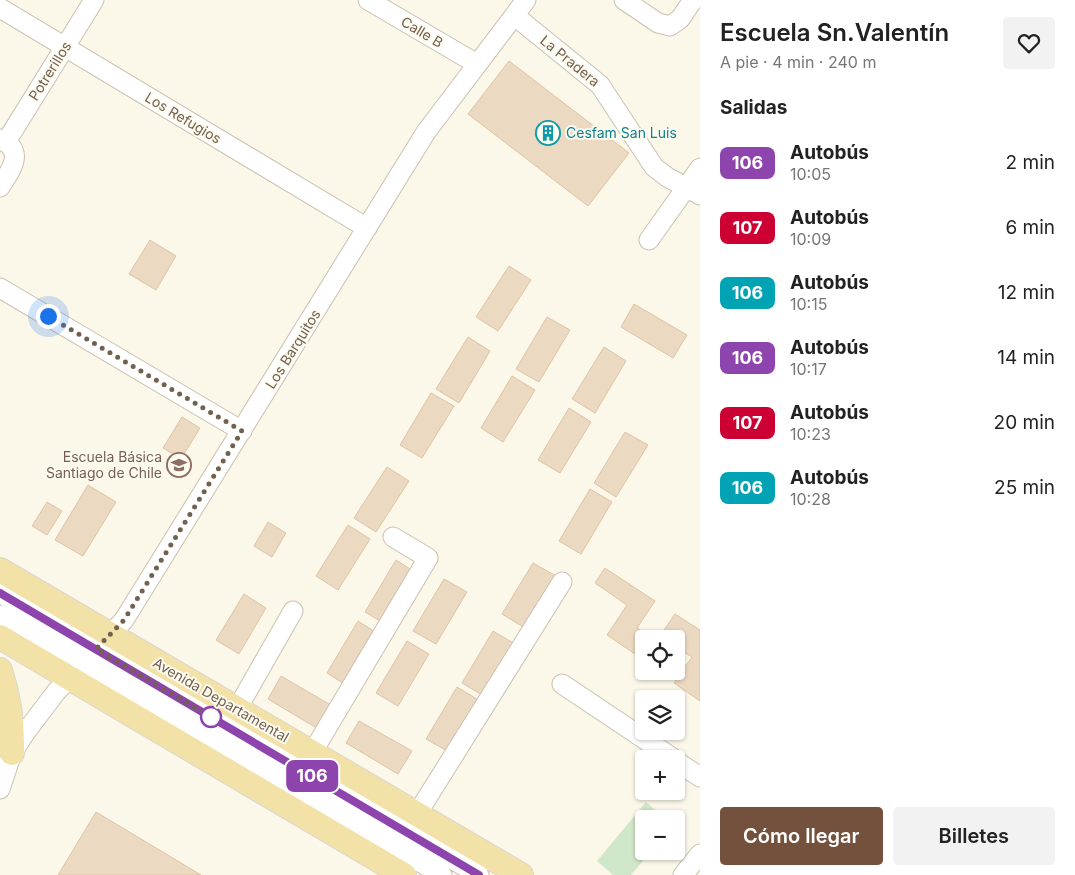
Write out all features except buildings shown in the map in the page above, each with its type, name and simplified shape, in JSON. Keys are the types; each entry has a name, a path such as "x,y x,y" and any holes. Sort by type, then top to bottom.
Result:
{"main road":[{"name":"Avenida Departamental","path":"0,570 103,642 237,709 520,875"},
{"path":"0,637 76,671 401,873"},
{"path":"0,670 10,707 12,753"}],"street":[{"name":"Potrerillos","path":"0,187 14,162 13,151 3,141 94,0"},
{"name":"Calle B","path":"368,0 477,64"},
{"name":"Los Barquitos","path":"0,789 12,753 42,708 124,620 426,132 526,0"},
{"path":"624,0 658,23 670,26 680,19 693,0"},
{"name":"Los Refugios","path":"0,8 367,228"},
{"name":"La Pradera","path":"515,16 600,85 654,167 667,177 693,191"},
{"path":"650,240 693,191 700,168"},
{"path":"0,288 242,431"},
{"path":"312,753 428,558 392,537"},
{"path":"417,814 562,582"},
{"path":"0,593 103,642 479,875"},
{"path":"237,709 293,611"},
{"path":"0,615 76,671 313,799 442,875"},
{"path":"562,684 660,750"},
{"path":"685,767 700,777"},
{"path":"313,799 339,826 381,854 401,873"},
{"path":"683,875 700,854"}],"green space":[{"path":"646,802 655,810 639,810"},
{"path":"635,815 635,860 644,860 631,875 613,875 597,861"}],"bus line":[{"name":"106","path":"0,593 479,875"}],"place":[{"name":"Cesfam San Luis","path":"548,133"},
{"name":"Escuela Básica Santiago de Chile","path":"179,465"}],"route":[{"path":"48,316 242,431 124,620 96,649 211,717"}]}
